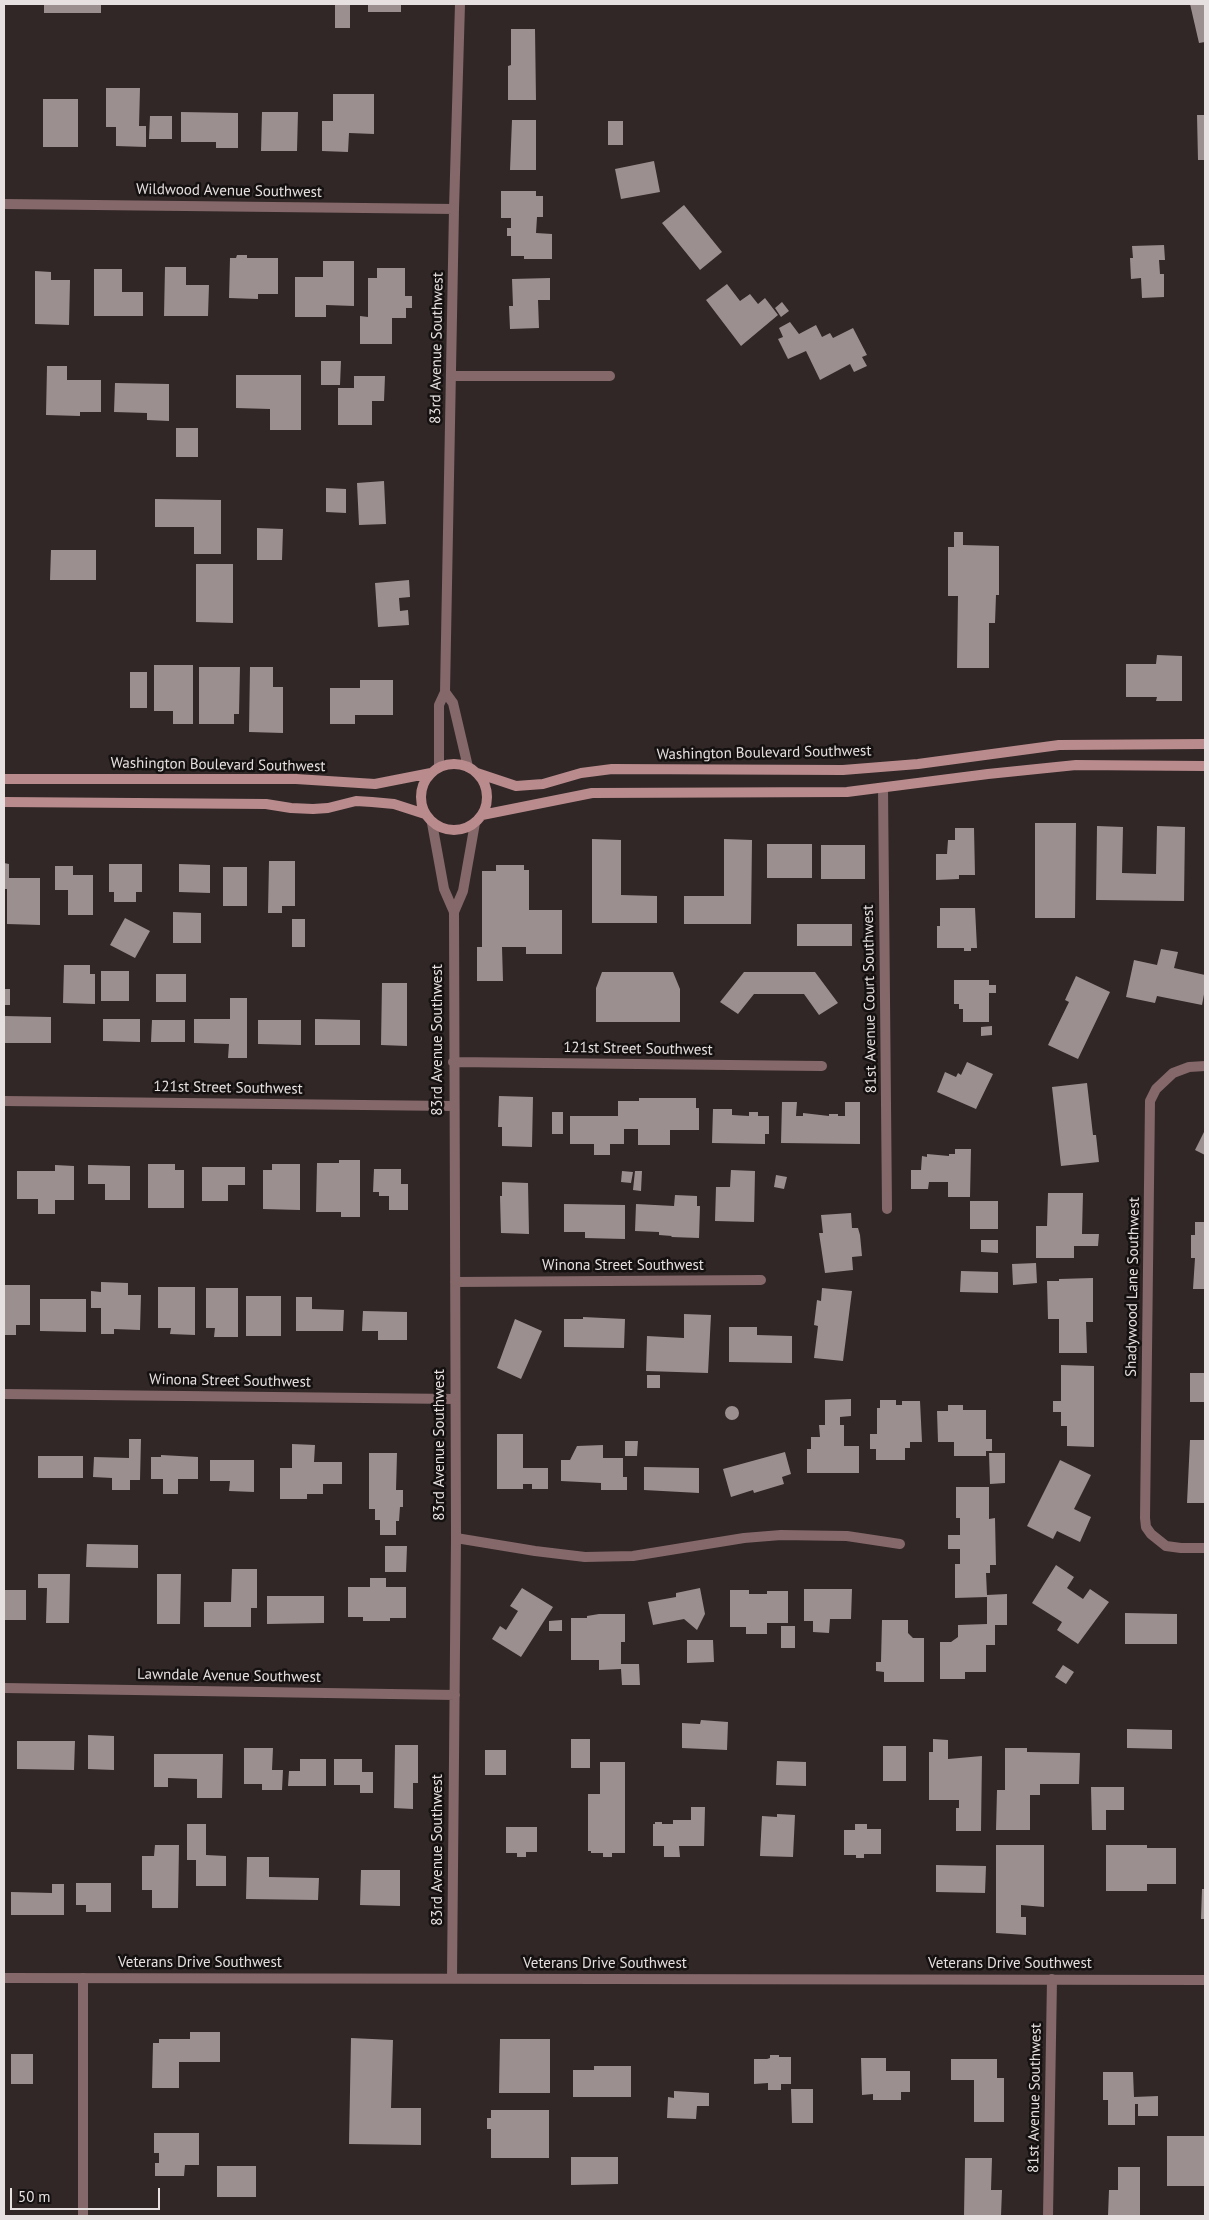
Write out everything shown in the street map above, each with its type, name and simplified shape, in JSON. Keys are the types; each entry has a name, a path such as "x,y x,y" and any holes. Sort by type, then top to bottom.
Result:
{"main road":[{"name":"Washington Boulevard Southwest","path":"472,770 516,786 543,784 580,773 612,769 843,770 918,764 1059,745 1205,744"},
{"path":"459,764 472,770 484,782 487,793 486,804 482,814 475,823 453,830 442,828 432,822 425,814 420,797 422,788 435,770 459,764"},
{"path":"482,814 592,793 847,792 1076,765 1205,766"},
{"name":"Washington Boulevard Southwest","path":"4,779 296,779 375,784 435,770"},
{"path":"4,802 266,804 313,809 364,802 394,804 425,814"}],"street":[{"name":"83rd Avenue Southwest","path":"435,770 439,705 445,692 454,209 460,4"},
{"name":"Wildwood Avenue Southwest","path":"4,204 454,209"},
{"path":"452,376 610,376"},
{"name":"83rd Avenue Southwest","path":"445,692 453,703 472,770"},
{"name":"81st Avenue Court Southwest","path":"883,788 887,1209"},
{"name":"83rd Avenue Southwest","path":"432,822 444,889 454,912"},
{"name":"83rd Avenue Southwest","path":"452,1978 456,1538 453,1106 454,912 463,891 475,823"},
{"name":"121st Street Southwest","path":"453,1062 822,1066"},
{"name":"Shadywood Lane Southwest","path":"1205,1066 1189,1067 1173,1073 1156,1089 1150,1102 1145,1518 1146,1527 1156,1540 1166,1546 1205,1548"},
{"name":"121st Street Southwest","path":"4,1101 453,1106"},
{"name":"Winona Street Southwest","path":"454,1282 761,1280"},
{"name":"Winona Street Southwest","path":"4,1394 455,1399"},
{"path":"456,1538 535,1552 585,1557 633,1556 744,1538 781,1535 847,1536 900,1544"},
{"name":"Lawndale Avenue Southwest","path":"4,1688 454,1695"},
{"name":"Veterans Drive Southwest","path":"4,1978 1205,1980"},
{"path":"83,1978 83,2216"},
{"name":"81st Avenue Southwest","path":"1048,2216 1052,1979"}],"building":[{"path":"44,4 101,4 101,13 44,13"},
{"path":"368,4 401,4 401,12 368,12"},
{"path":"1190,4 1205,4 1205,42 1199,43"},
{"path":"335,5 350,5 350,28 335,28"},
{"path":"511,29 535,29 536,100 508,100 508,66 511,65"},
{"path":"106,88 140,88 139,126 146,126 146,147 116,146 116,127 106,127"},
{"path":"333,94 374,94 374,134 349,133 348,152 322,151 322,121 333,121"},
{"path":"43,99 78,99 78,147 43,147"},
{"path":"181,112 238,113 238,148 216,148 216,142 181,142"},
{"path":"262,112 298,112 297,151 261,151"},
{"path":"1197,115 1205,115 1205,160 1198,160"},
{"path":"150,116 172,116 172,139 149,139"},
{"path":"512,120 536,120 536,170 510,170"},
{"path":"608,121 623,121 623,145 608,145"},
{"path":"654,161 660,192 621,199 615,169"},
{"path":"501,191 536,191 536,196 543,196 543,217 537,217 536,233 552,234 552,259 524,259 524,256 511,256 511,236 507,236 507,228 511,228 511,218 501,218"},
{"path":"684,205 722,252 700,270 662,223"},
{"path":"1164,245 1165,260 1159,260 1160,274 1164,274 1164,297 1142,298 1141,278 1131,279 1130,258 1133,258 1132,246"},
{"path":"237,255 247,255 247,258 278,258 278,294 258,294 258,299 229,298 230,258 236,258"},
{"path":"323,261 354,261 354,306 326,305 326,317 295,317 295,277 323,277"},
{"path":"165,267 186,267 186,285 209,285 208,316 164,316"},
{"path":"377,268 405,268 405,296 412,296 412,308 406,308 406,318 392,318 392,344 360,344 360,316 368,317 368,278 377,278"},
{"path":"94,269 122,269 122,292 143,292 143,316 94,316"},
{"path":"35,271 51,272 51,280 70,280 69,325 35,324"},
{"path":"550,278 550,300 538,300 539,328 510,329 509,306 513,306 512,279"},
{"path":"727,284 740,301 750,294 758,304 765,298 778,315 741,346 706,300"},
{"path":"782,302 789,311 781,317 775,308"},
{"path":"790,322 799,334 816,325 822,337 830,333 833,338 853,328 867,355 862,357 867,366 854,372 850,364 820,380 806,351 788,359 778,339 783,337 779,328"},
{"path":"321,361 341,361 340,385 321,385"},
{"path":"47,366 67,366 67,380 101,380 101,412 80,412 80,416 46,415"},
{"path":"236,375 301,375 301,430 270,430 270,409 236,408"},
{"path":"354,376 385,376 384,401 372,401 372,425 338,425 338,388 354,388"},
{"path":"115,383 169,384 169,421 147,420 147,413 114,412"},
{"path":"176,428 198,428 198,457 176,457"},
{"path":"384,481 386,524 359,525 357,483"},
{"path":"326,488 346,489 346,513 326,512"},
{"path":"155,499 221,500 221,554 194,554 194,527 155,527"},
{"path":"257,528 283,529 282,560 257,560"},
{"path":"954,532 963,532 963,545 999,546 999,595 996,595 995,623 989,623 989,668 957,668 958,596 948,596 948,547 954,547"},
{"path":"51,550 96,550 96,580 50,580"},
{"path":"196,564 233,564 233,623 196,622"},
{"path":"409,580 410,597 399,598 400,611 408,610 409,625 378,627 375,583"},
{"path":"1157,655 1182,656 1182,701 1156,701 1157,697 1126,697 1126,664 1156,664"},
{"path":"154,665 193,665 193,724 173,724 173,711 154,711"},
{"path":"199,667 240,667 239,714 234,714 234,724 199,724"},
{"path":"250,667 273,667 273,687 283,687 283,733 249,732"},
{"path":"130,672 147,672 147,708 130,708"},
{"path":"360,680 393,680 393,715 355,715 355,724 330,724 330,688 360,688"},
{"path":"1035,823 1076,823 1075,918 1035,918"},
{"path":"1097,826 1123,827 1122,873 1156,874 1157,826 1185,827 1184,901 1096,900"},
{"path":"955,828 974,828 975,875 959,875 959,879 936,880 936,854 947,854 948,840 955,840"},
{"path":"592,839 621,840 621,895 657,896 657,923 592,923"},
{"path":"724,839 752,840 751,924 684,924 684,896 724,896"},
{"path":"767,844 812,844 812,878 767,878"},
{"path":"821,845 865,845 865,879 821,879"},
{"path":"269,861 295,861 295,906 282,906 282,913 268,913"},
{"path":"4,863 9,864 9,878 40,878 40,925 7,924 7,889 4,889"},
{"path":"109,864 142,864 142,892 136,892 136,902 114,902 114,892 109,892"},
{"path":"179,864 210,865 210,893 179,892"},
{"path":"496,865 524,865 524,870 529,870 529,910 562,910 562,954 526,954 526,947 502,947 503,981 477,981 477,947 482,947 482,871 496,871"},
{"path":"55,866 73,866 73,875 93,875 93,915 68,915 68,890 55,890"},
{"path":"223,867 247,867 247,906 223,906"},
{"path":"940,908 975,908 977,948 971,948 971,951 964,951 964,948 937,948 937,926 940,926"},
{"path":"173,912 201,913 201,943 173,943"},
{"path":"125,918 150,931 135,958 110,945"},
{"path":"292,919 305,919 305,947 292,947"},
{"path":"797,924 852,924 852,946 797,946"},
{"path":"1161,949 1178,952 1174,968 1205,975 1202,1005 1157,996 1155,1003 1126,997 1134,960 1157,965"},
{"path":"64,965 90,965 90,974 95,974 95,1004 63,1003"},
{"path":"101,971 129,971 129,1001 101,1001"},
{"path":"602,972 673,972 680,989 680,1022 596,1022 596,988"},
{"path":"744,972 815,972 838,1003 819,1015 804,994 754,994 738,1014 720,1002"},
{"path":"156,974 186,974 186,1002 156,1002"},
{"path":"1076,976 1110,992 1078,1059 1048,1045 1069,1002 1065,1000"},
{"path":"954,980 989,980 989,985 996,985 996,993 989,993 989,1022 963,1022 963,1009 959,1009 959,1004 954,1004"},
{"path":"382,983 407,983 407,1046 381,1045"},
{"path":"4,989 10,989 10,1005 4,1005"},
{"path":"230,998 247,998 247,1058 228,1058 229,1044 194,1043 194,1019 230,1019"},
{"path":"4,1016 51,1017 51,1043 4,1043"},
{"path":"103,1019 140,1019 140,1042 103,1041"},
{"path":"315,1019 360,1020 360,1045 315,1045"},
{"path":"152,1020 185,1020 185,1042 151,1042"},
{"path":"258,1020 301,1020 301,1045 258,1044"},
{"path":"992,1026 992,1035 981,1036 981,1027"},
{"path":"967,1062 993,1074 976,1109 937,1092 945,1072 956,1077 958,1073 961,1075"},
{"path":"1087,1083 1093,1135 1096,1135 1099,1162 1061,1166 1052,1087"},
{"path":"499,1096 533,1097 532,1147 502,1146 502,1127 498,1127"},
{"path":"639,1098 696,1098 696,1108 699,1108 699,1130 670,1130 670,1145 638,1145 638,1129 624,1129 624,1144 610,1144 610,1155 594,1155 594,1144 570,1144 570,1116 618,1116 618,1101 639,1101"},
{"path":"782,1102 797,1102 796,1116 803,1116 803,1113 845,1116 845,1102 860,1102 860,1144 781,1143"},
{"path":"713,1109 732,1109 732,1115 749,1116 749,1112 758,1112 758,1116 769,1116 769,1134 765,1134 765,1144 712,1143"},
{"path":"552,1112 563,1112 563,1134 552,1134"},
{"path":"1205,1130 1205,1155 1195,1150"},
{"path":"955,1149 971,1149 970,1197 948,1197 948,1182 929,1182 928,1189 911,1189 911,1170 921,1170 922,1156 927,1157 927,1154 949,1156 949,1154 955,1154"},
{"path":"339,1160 360,1160 360,1217 341,1217 341,1212 316,1212 317,1163 339,1163"},
{"path":"148,1164 175,1164 175,1170 184,1170 184,1208 148,1208"},
{"path":"272,1164 300,1164 300,1210 263,1209 263,1170 272,1170"},
{"path":"55,1165 74,1166 74,1200 55,1200 55,1214 38,1214 38,1199 17,1199 17,1171 55,1171"},
{"path":"88,1165 130,1166 130,1200 105,1200 105,1184 88,1184"},
{"path":"202,1167 245,1167 245,1185 228,1185 228,1201 202,1201"},
{"path":"374,1169 401,1169 401,1184 408,1184 408,1210 389,1210 389,1196 379,1196 379,1192 373,1192"},
{"path":"731,1170 755,1171 754,1222 715,1221 716,1187 730,1187"},
{"path":"622,1171 633,1172 631,1183 621,1182"},
{"path":"635,1171 642,1171 641,1191 633,1190"},
{"path":"776,1175 787,1177 784,1189 774,1187"},
{"path":"502,1182 528,1183 529,1234 501,1233 500,1196 502,1196"},
{"path":"1048,1193 1083,1193 1082,1234 1099,1234 1098,1246 1074,1246 1074,1258 1036,1258 1036,1226 1047,1226"},
{"path":"675,1195 697,1196 697,1206 700,1206 699,1238 671,1237 659,1235 659,1232 635,1231 636,1204 674,1206"},
{"path":"970,1201 998,1201 998,1229 970,1229"},
{"path":"564,1204 625,1205 625,1239 585,1238 585,1232 564,1232"},
{"path":"851,1213 852,1228 858,1228 860,1235 862,1256 852,1257 853,1270 825,1273 819,1233 823,1233 821,1215"},
{"path":"1195,1222 1205,1222 1205,1289 1193,1289 1195,1258 1191,1258 1191,1235 1195,1235"},
{"path":"981,1240 998,1240 998,1253 981,1252"},
{"path":"1036,1263 1037,1283 1013,1285 1012,1264"},
{"path":"961,1271 998,1272 998,1293 960,1292"},
{"path":"1093,1278 1093,1322 1086,1322 1087,1353 1059,1353 1059,1319 1048,1319 1047,1281"},
{"path":"101,1282 128,1283 128,1295 141,1295 140,1330 114,1329 114,1334 101,1334 101,1308 91,1308 91,1291 101,1292"},
{"path":"4,1285 30,1285 30,1325 16,1325 16,1335 4,1335"},
{"path":"158,1287 195,1287 195,1335 170,1334 171,1328 158,1328"},
{"path":"206,1288 238,1288 238,1337 214,1337 215,1328 206,1328"},
{"path":"822,1288 852,1291 843,1361 814,1358 818,1326 814,1325 817,1300 821,1301"},
{"path":"246,1296 281,1296 281,1336 246,1336"},
{"path":"296,1297 312,1297 312,1309 344,1310 343,1331 296,1331"},
{"path":"40,1299 86,1299 86,1332 40,1331"},
{"path":"363,1311 407,1312 407,1340 378,1340 378,1331 362,1331"},
{"path":"684,1314 711,1315 708,1373 646,1371 647,1336 684,1338"},
{"path":"583,1317 625,1319 624,1348 564,1347 564,1319 583,1319"},
{"path":"515,1319 542,1331 521,1379 497,1368"},
{"path":"729,1327 757,1327 757,1335 792,1336 792,1363 729,1362"},
{"path":"1061,1365 1094,1366 1094,1447 1067,1446 1067,1426 1061,1426 1061,1412 1053,1412 1053,1401 1061,1401"},
{"path":"1190,1373 1205,1373 1205,1402 1190,1402"},
{"path":"647,1375 660,1375 660,1388 647,1388"},
{"path":"851,1399 851,1416 840,1417 840,1425 844,1425 844,1446 859,1446 859,1473 807,1473 807,1449 811,1449 811,1437 820,1437 819,1425 825,1425 825,1400"},
{"path":"880,1400 896,1400 896,1405 902,1405 902,1401 920,1401 922,1442 910,1442 910,1448 905,1448 905,1460 876,1460 876,1449 870,1449 870,1434 877,1434 877,1408 880,1408"},
{"path":"948,1405 963,1405 963,1410 986,1410 986,1439 992,1439 992,1451 986,1451 986,1456 954,1456 954,1442 938,1442 937,1411 948,1411"},
{"path":"729,1406 735,1406 739,1413 735,1420 729,1420 725,1416 725,1410"},
{"path":"497,1434 523,1434 523,1468 548,1468 548,1489 532,1489 532,1484 523,1484 523,1489 497,1489"},
{"path":"129,1439 141,1439 140,1480 130,1480 130,1490 112,1490 112,1478 93,1477 94,1457 129,1458"},
{"path":"1190,1440 1205,1440 1205,1503 1187,1503"},
{"path":"625,1441 638,1441 637,1456 625,1456"},
{"path":"292,1444 315,1445 314,1462 342,1462 342,1484 323,1484 323,1494 307,1494 307,1499 280,1499 280,1468 292,1468"},
{"path":"603,1445 603,1458 623,1458 623,1477 627,1477 627,1490 601,1490 601,1483 561,1481 561,1460 570,1460 577,1446"},
{"path":"785,1452 791,1474 782,1477 784,1484 754,1493 753,1490 731,1497 723,1469"},
{"path":"369,1453 397,1453 396,1490 403,1490 403,1507 400,1507 399,1521 396,1521 396,1535 380,1535 380,1520 375,1520 375,1509 369,1509"},
{"path":"989,1453 1005,1453 1005,1483 990,1484"},
{"path":"161,1455 198,1457 198,1479 178,1479 178,1494 163,1494 163,1479 151,1479 151,1457 161,1457"},
{"path":"38,1456 83,1456 83,1478 38,1478"},
{"path":"210,1460 254,1460 254,1492 229,1491 230,1481 210,1481"},
{"path":"1060,1460 1091,1475 1074,1509 1091,1517 1080,1542 1057,1531 1053,1539 1027,1526"},
{"path":"644,1467 699,1468 699,1493 644,1490"},
{"path":"956,1487 989,1487 989,1519 995,1518 996,1565 990,1565 990,1573 986,1573 987,1595 1007,1594 1007,1625 995,1625 995,1645 986,1645 986,1672 965,1672 965,1679 940,1679 940,1642 951,1642 958,1637 958,1625 987,1624 987,1597 955,1598 955,1564 960,1564 960,1549 948,1549 948,1535 960,1535 960,1518 956,1518"},
{"path":"87,1544 138,1545 138,1568 86,1567"},
{"path":"385,1546 407,1546 406,1572 385,1572"},
{"path":"1056,1565 1074,1577 1067,1588 1083,1599 1090,1589 1109,1602 1078,1644 1057,1630 1062,1622 1032,1603"},
{"path":"232,1569 257,1569 257,1608 251,1608 251,1627 204,1627 204,1602 231,1602"},
{"path":"38,1574 70,1574 69,1623 46,1623 47,1588 38,1588"},
{"path":"157,1574 181,1574 180,1624 157,1624"},
{"path":"370,1578 386,1578 386,1587 406,1587 406,1618 390,1618 390,1621 363,1621 363,1617 348,1617 348,1587 370,1587"},
{"path":"522,1588 553,1607 521,1657 492,1639 500,1626 506,1630 518,1611 510,1606"},
{"path":"700,1588 705,1614 697,1630 684,1619 653,1625 648,1602 676,1597 676,1593"},
{"path":"804,1589 852,1589 851,1619 830,1619 829,1633 813,1632 813,1621 804,1621"},
{"path":"4,1590 26,1590 26,1620 4,1620"},
{"path":"730,1590 749,1590 749,1594 767,1594 767,1591 788,1591 788,1623 767,1623 767,1634 746,1634 746,1627 730,1627"},
{"path":"267,1596 324,1596 324,1623 267,1624"},
{"path":"1125,1613 1177,1614 1177,1644 1125,1644"},
{"path":"625,1614 625,1642 621,1642 621,1664 639,1664 640,1685 622,1685 621,1669 599,1670 599,1660 571,1660 571,1618 587,1618 587,1616"},
{"path":"562,1620 562,1631 549,1631 549,1621"},
{"path":"882,1620 908,1620 908,1633 913,1638 924,1638 924,1682 884,1682 884,1672 876,1671 876,1662 881,1662"},
{"path":"781,1626 795,1626 795,1648 781,1648"},
{"path":"687,1640 713,1640 714,1662 687,1663"},
{"path":"1063,1665 1074,1672 1066,1684 1055,1677"},
{"path":"701,1720 728,1722 727,1750 682,1748 682,1723 700,1724"},
{"path":"1127,1729 1172,1730 1172,1749 1127,1748"},
{"path":"88,1735 114,1736 114,1770 88,1769"},
{"path":"571,1739 590,1739 590,1768 571,1768"},
{"path":"933,1739 948,1740 948,1759 982,1756 981,1831 956,1831 956,1808 959,1808 959,1800 929,1800 929,1752 933,1752"},
{"path":"17,1741 75,1741 74,1770 17,1769"},
{"path":"395,1745 418,1745 418,1783 413,1783 413,1809 394,1808"},
{"path":"883,1746 906,1746 906,1781 883,1781"},
{"path":"244,1748 273,1748 272,1770 283,1770 282,1790 262,1790 262,1784 244,1784"},
{"path":"1005,1748 1027,1748 1027,1752 1080,1753 1079,1784 1040,1784 1040,1795 1030,1795 1030,1830 996,1830 997,1790 1005,1790"},
{"path":"485,1750 506,1750 506,1775 485,1775"},
{"path":"154,1754 223,1754 222,1798 197,1798 197,1779 168,1778 168,1787 154,1787"},
{"path":"300,1759 326,1759 326,1786 288,1786 289,1771 300,1771"},
{"path":"334,1759 362,1759 362,1772 373,1772 373,1793 360,1793 360,1785 334,1785"},
{"path":"777,1761 806,1762 806,1786 776,1785"},
{"path":"600,1762 625,1762 625,1853 612,1853 612,1857 603,1857 603,1853 591,1853 591,1851 588,1851 588,1794 600,1794"},
{"path":"1091,1787 1124,1787 1124,1810 1106,1810 1106,1830 1092,1830"},
{"path":"691,1807 705,1807 704,1846 679,1846 680,1857 664,1857 664,1846 653,1846 653,1824 655,1822 662,1822 662,1824 673,1824 673,1820 691,1820"},
{"path":"777,1814 795,1815 793,1857 760,1856 762,1816 777,1817"},
{"path":"187,1824 206,1824 206,1855 226,1856 226,1886 196,1886 196,1860 187,1860"},
{"path":"855,1824 867,1824 867,1829 881,1829 881,1854 864,1854 864,1858 856,1858 856,1855 844,1855 844,1830 855,1830"},
{"path":"506,1827 537,1827 537,1852 526,1852 526,1857 517,1857 517,1853 506,1853"},
{"path":"155,1845 179,1845 178,1908 152,1908 152,1890 142,1890 142,1856 154,1856"},
{"path":"996,1845 1044,1845 1044,1907 1021,1905 1021,1917 1026,1917 1026,1935 996,1933"},
{"path":"1106,1845 1147,1845 1147,1848 1176,1848 1176,1884 1147,1884 1147,1891 1106,1891"},
{"path":"247,1857 269,1857 269,1877 319,1878 318,1900 246,1899"},
{"path":"936,1865 986,1866 985,1893 936,1892"},
{"path":"361,1870 400,1870 400,1906 360,1905"},
{"path":"76,1883 111,1883 111,1912 86,1912 86,1905 76,1905"},
{"path":"52,1884 64,1884 64,1915 11,1915 11,1892 52,1893"},
{"path":"1202,1889 1205,1889 1205,1919 1201,1919"},
{"path":"190,2032 220,2032 220,2062 179,2062 179,2088 152,2088 153,2043 159,2043 159,2039 190,2039"},
{"path":"351,2038 393,2040 391,2108 421,2108 421,2145 349,2144"},
{"path":"500,2039 550,2039 550,2093 499,2093"},
{"path":"11,2054 33,2054 33,2084 11,2084"},
{"path":"770,2055 791,2057 791,2084 781,2084 781,2090 768,2090 768,2083 754,2084 754,2059 767,2059 770,2058"},
{"path":"861,2058 886,2058 886,2071 910,2071 910,2092 901,2092 901,2100 873,2100 873,2094 862,2095"},
{"path":"951,2059 997,2059 997,2078 1004,2078 1004,2122 974,2122 974,2080 951,2080"},
{"path":"594,2066 631,2066 631,2097 573,2097 573,2070 594,2070"},
{"path":"1103,2072 1133,2072 1134,2097 1158,2096 1158,2116 1138,2116 1138,2104 1135,2104 1135,2125 1108,2125 1108,2100 1103,2100"},
{"path":"791,2089 813,2089 813,2123 792,2123"},
{"path":"674,2091 709,2093 709,2106 697,2106 696,2119 667,2118 668,2097 674,2098"},
{"path":"491,2110 549,2110 549,2158 491,2158 491,2129 487,2129 487,2118 491,2118"},
{"path":"154,2133 199,2133 199,2165 185,2165 184,2176 155,2176 155,2163 159,2163 159,2153 154,2153"},
{"path":"1167,2136 1205,2136 1205,2186 1167,2186"},
{"path":"571,2157 618,2157 618,2184 571,2185"},
{"path":"965,2158 992,2158 991,2190 1002,2190 1001,2216 964,2216"},
{"path":"217,2166 256,2166 256,2197 217,2197"},
{"path":"1118,2167 1140,2167 1140,2216 1108,2216 1109,2190 1118,2190"}]}
